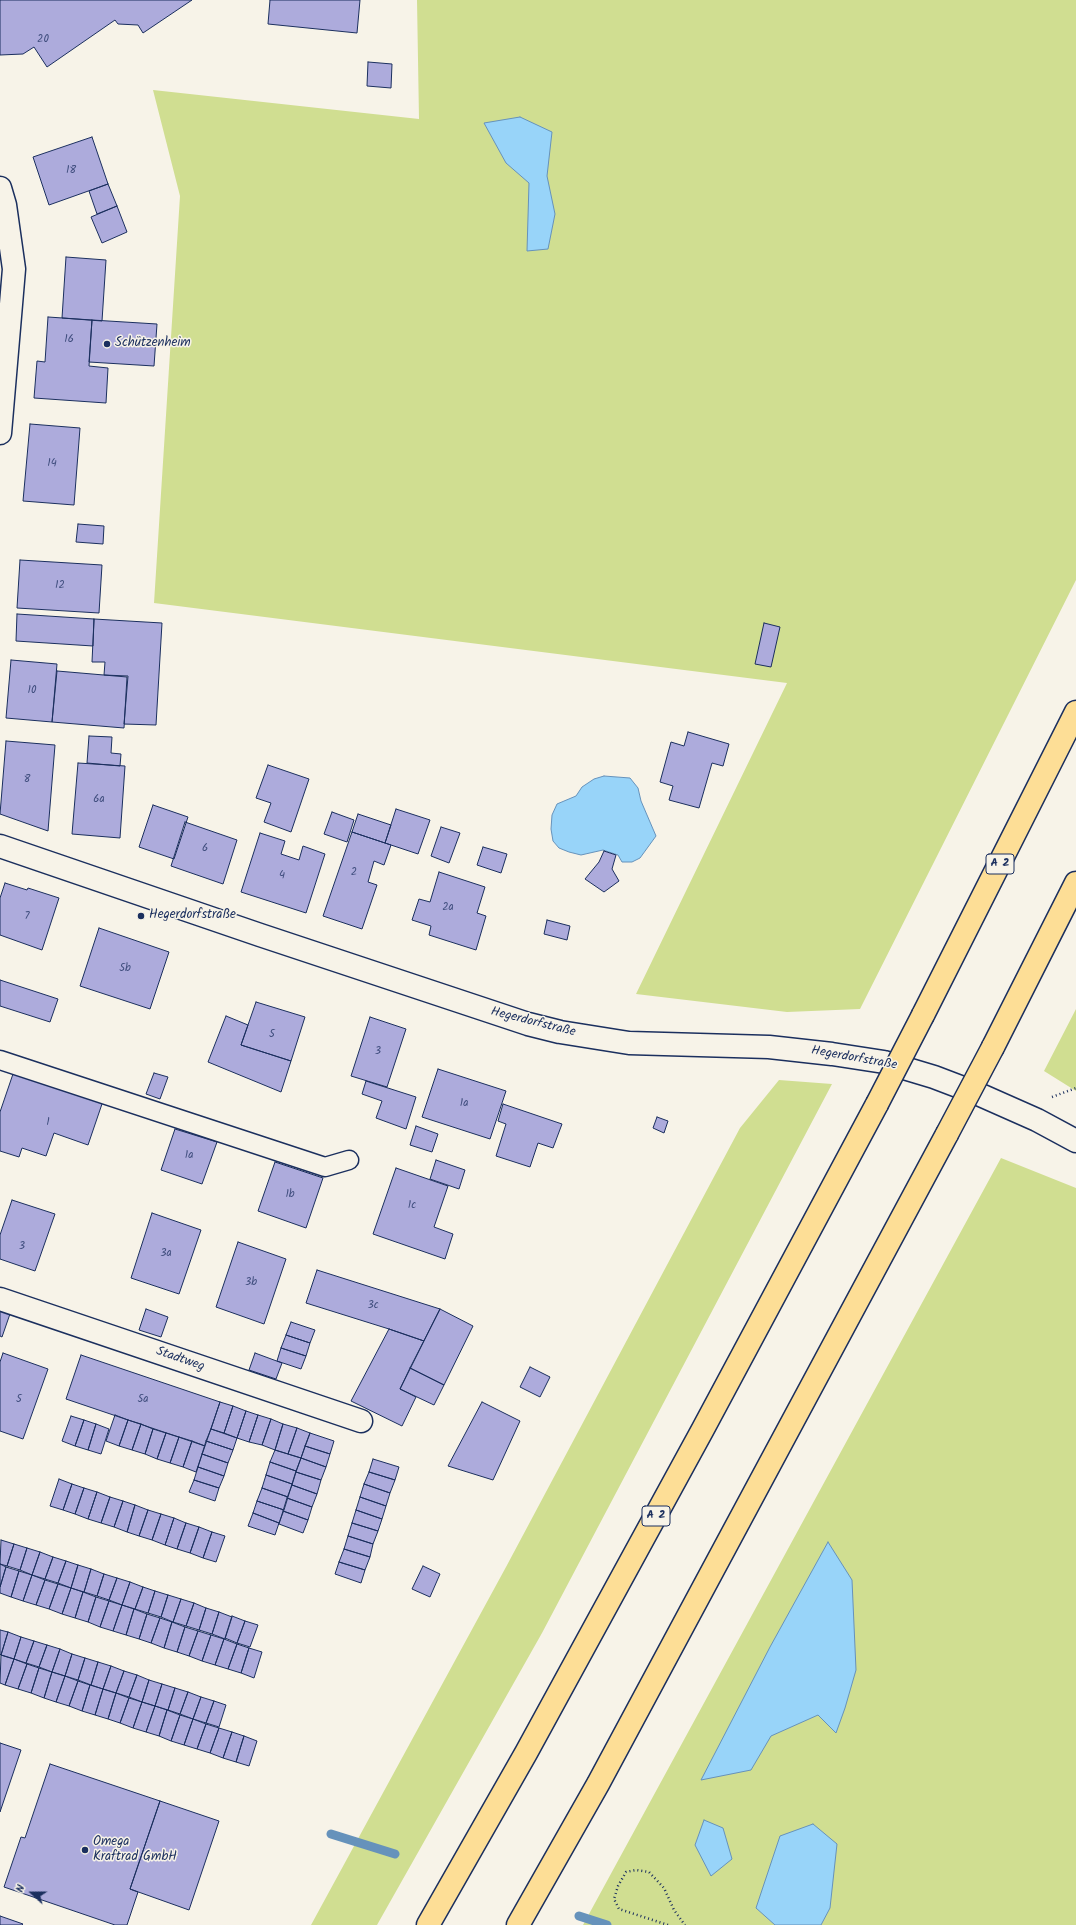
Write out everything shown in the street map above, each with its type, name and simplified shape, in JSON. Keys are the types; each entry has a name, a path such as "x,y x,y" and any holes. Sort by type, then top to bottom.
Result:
{"highway":[{"name":"A 2","path":"428,1925 526,1752 688,1456 877,1104 1076,712"},
{"path":"518,1925 598,1784 947,1134 993,1048 1076,883"}],"street":[{"path":"0,188 5,205 14,269 0,433"},
{"name":"Hegerdorfstraße","path":"0,846 260,935 528,1024 567,1033 629,1043 769,1047 832,1054 884,1062 934,1077 976,1093 1038,1120 1076,1141"},
{"name":"Stadtweg","path":"0,1299 361,1421"}],"lane":[{"path":"0,1060 325,1167 349,1160"}],"path":[{"path":"668,1925 619,1909 614,1899 618,1886 626,1872 636,1870 649,1872 664,1888 674,1910 684,1925"}],"green space":[{"path":"417,0 1076,0 1076,580 860,1009 787,1012 636,994 787,683 154,603 180,196 153,90 419,119"},
{"path":"1076,1009 1076,1091 1044,1071"},
{"path":"779,1080 832,1084 542,1633 377,1925 311,1925 506,1567 740,1128"},
{"path":"1001,1158 1076,1188 1076,1925 583,1925"}],"water":[{"path":"520,117 552,132 547,176 555,214 548,249 527,251 529,183 506,163 484,123"},
{"path":"604,776 630,778 638,788 641,801 656,836 640,858 632,862 622,862 618,855 603,850 581,855 569,852 559,848 553,841 551,829 552,815 557,804 576,796 582,787 594,779"},
{"path":"828,1542 852,1580 856,1670 836,1733 818,1715 771,1736 751,1770 701,1780 770,1647"},
{"path":"704,1820 723,1828 732,1859 711,1876 695,1845"},
{"path":"813,1824 837,1844 830,1908 821,1925 775,1925 756,1908 780,1836"}],"building":[{"path":"0,0 192,0 143,33 138,25 118,24 115,20 47,67 34,47 23,54 0,55"},
{"path":"270,0 360,0 357,33 268,24"},
{"path":"368,62 392,64 391,88 367,86"},
{"path":"92,137 108,184 49,205 33,157"},
{"path":"108,184 117,206 97,214 89,191"},
{"path":"117,206 127,232 102,243 91,217"},
{"path":"66,257 106,260 102,321 62,318"},
{"path":"48,317 92,320 89,366 108,368 106,403 34,398 37,361 45,362"},
{"path":"92,320 157,324 154,366 89,362"},
{"path":"30,424 80,428 74,505 23,501"},
{"path":"78,524 104,526 103,544 76,542"},
{"path":"20,560 102,565 99,613 17,608"},
{"path":"17,614 94,619 93,646 16,641"},
{"path":"94,619 162,623 156,725 124,724 128,676 104,675 105,662 92,662"},
{"path":"764,623 780,627 771,667 755,664"},
{"path":"11,660 57,664 52,722 6,718"},
{"path":"57,671 127,677 124,728 52,722"},
{"path":"688,732 729,744 723,766 712,763 699,808 669,800 673,786 660,782 671,742 684,746"},
{"path":"89,736 112,737 111,753 121,754 120,766 87,763"},
{"path":"6,741 55,745 48,831 0,814"},
{"path":"78,763 125,766 120,838 72,834"},
{"path":"268,765 309,779 291,832 264,822 271,803 256,798"},
{"path":"153,805 188,817 174,859 139,847"},
{"path":"396,809 430,820 418,854 385,843"},
{"path":"332,812 354,820 347,842 324,834"},
{"path":"358,814 391,825 385,843 352,832"},
{"path":"185,822 237,840 223,884 171,866"},
{"path":"441,827 460,833 449,863 431,856"},
{"path":"352,832 391,845 384,865 374,861 368,882 377,885 362,929 323,916"},
{"path":"260,833 285,841 281,854 299,860 303,846 325,854 306,913 241,892"},
{"path":"483,847 507,854 501,873 477,865"},
{"path":"604,851 616,855 612,869 619,881 604,892 585,879 599,862"},
{"path":"439,872 485,887 477,913 486,916 476,950 429,935 431,926 412,920 419,899 430,902"},
{"path":"5,883 27,890 28,888 59,898 42,950 0,935 0,898"},
{"path":"547,920 570,926 567,940 544,934"},
{"path":"99,928 169,952 150,1009 80,986"},
{"path":"0,980 58,999 50,1022 0,1006"},
{"path":"256,1002 305,1017 291,1061 241,1045"},
{"path":"226,1016 248,1025 241,1045 291,1061 281,1092 208,1062"},
{"path":"370,1017 406,1029 387,1087 351,1076"},
{"path":"438,1069 506,1091 490,1139 422,1117"},
{"path":"14,1071 103,1101 88,1145 54,1133 46,1156 22,1148 19,1157 0,1151 0,1112"},
{"path":"154,1073 168,1077 160,1099 146,1094"},
{"path":"366,1081 416,1097 406,1129 376,1118 382,1101 362,1094"},
{"path":"503,1104 562,1124 553,1148 538,1143 530,1167 496,1156 506,1124 498,1121"},
{"path":"657,1117 668,1121 664,1133 653,1128"},
{"path":"416,1126 438,1134 432,1152 410,1145"},
{"path":"175,1129 217,1142 202,1184 161,1170"},
{"path":"436,1160 465,1170 459,1189 430,1179"},
{"path":"275,1162 323,1178 306,1228 258,1211"},
{"path":"396,1168 448,1186 434,1227 453,1234 445,1259 373,1234"},
{"path":"12,1200 55,1214 35,1271 0,1259 0,1235"},
{"path":"152,1213 201,1230 179,1294 131,1278"},
{"path":"238,1242 286,1259 264,1324 216,1307"},
{"path":"317,1270 440,1309 424,1341 306,1303"},
{"path":"0,1307 11,1311 2,1337 0,1336"},
{"path":"146,1309 168,1317 161,1337 139,1330"},
{"path":"440,1309 473,1326 444,1385 410,1368"},
{"path":"291,1322 315,1330 310,1343 286,1335"},
{"path":"389,1329 424,1341 400,1389 416,1397 402,1426 351,1401"},
{"path":"286,1335 310,1343 306,1356 281,1348"},
{"path":"281,1348 306,1356 301,1369 277,1361"},
{"path":"3,1353 48,1369 23,1439 0,1431 0,1362"},
{"path":"255,1353 282,1363 276,1379 249,1370"},
{"path":"81,1355 220,1402 205,1446 66,1399"},
{"path":"530,1367 550,1377 540,1397 520,1387"},
{"path":"410,1368 444,1385 434,1405 400,1389"},
{"path":"220,1402 233,1406 224,1433 211,1429"},
{"path":"482,1402 520,1421 493,1480 448,1466"},
{"path":"233,1406 246,1411 237,1438 224,1433"},
{"path":"246,1411 258,1415 249,1442 237,1438"},
{"path":"115,1415 128,1420 119,1446 106,1441"},
{"path":"258,1415 271,1419 262,1445 249,1442"},
{"path":"71,1416 84,1420 75,1446 62,1441"},
{"path":"271,1419 283,1424 275,1450 262,1445"},
{"path":"84,1420 96,1424 88,1450 75,1446"},
{"path":"128,1420 141,1424 132,1450 119,1446"},
{"path":"96,1424 109,1429 101,1454 88,1450"},
{"path":"141,1424 153,1429 145,1454 132,1450"},
{"path":"283,1424 297,1428 288,1454 275,1450"},
{"path":"297,1428 310,1433 301,1458 288,1454"},
{"path":"153,1429 166,1433 157,1459 145,1454"},
{"path":"211,1429 237,1438 233,1450 206,1441"},
{"path":"166,1433 179,1437 170,1463 157,1459"},
{"path":"310,1433 334,1441 330,1454 305,1446"},
{"path":"179,1437 192,1441 183,1467 170,1463"},
{"path":"192,1441 205,1446 196,1472 183,1467"},
{"path":"206,1441 233,1450 228,1463 202,1454"},
{"path":"305,1446 330,1454 326,1467 301,1458"},
{"path":"275,1450 301,1458 296,1471 270,1462"},
{"path":"202,1454 228,1463 224,1476 198,1467"},
{"path":"301,1458 326,1467 321,1480 296,1472"},
{"path":"373,1459 399,1467 395,1480 369,1472"},
{"path":"270,1462 296,1471 292,1484 266,1475"},
{"path":"198,1467 224,1476 219,1488 194,1480"},
{"path":"296,1472 321,1480 317,1494 292,1485"},
{"path":"369,1472 395,1480 390,1493 364,1484"},
{"path":"266,1475 292,1484 288,1497 262,1488"},
{"path":"59,1479 72,1484 63,1510 50,1506"},
{"path":"194,1480 219,1488 215,1501 189,1492"},
{"path":"72,1484 84,1488 75,1514 63,1510"},
{"path":"364,1484 390,1493 386,1506 360,1497"},
{"path":"292,1485 317,1494 312,1507 287,1498"},
{"path":"84,1488 97,1492 88,1519 75,1514"},
{"path":"262,1488 288,1497 284,1510 257,1501"},
{"path":"97,1492 110,1497 101,1523 88,1519"},
{"path":"110,1497 123,1501 114,1527 101,1523"},
{"path":"360,1497 386,1506 382,1519 356,1510"},
{"path":"287,1498 312,1507 308,1520 283,1511"},
{"path":"123,1501 135,1505 127,1532 114,1527"},
{"path":"257,1501 284,1510 279,1523 253,1513"},
{"path":"135,1505 148,1510 139,1536 127,1532"},
{"path":"148,1510 161,1514 152,1540 139,1536"},
{"path":"356,1510 382,1519 378,1531 352,1523"},
{"path":"283,1511 308,1520 303,1533 279,1524"},
{"path":"253,1513 279,1523 275,1535 248,1526"},
{"path":"161,1514 174,1518 165,1545 152,1540"},
{"path":"174,1518 186,1523 177,1549 165,1545"},
{"path":"186,1523 199,1527 190,1553 177,1549"},
{"path":"352,1523 378,1531 373,1544 348,1536"},
{"path":"199,1527 212,1532 203,1558 190,1553"},
{"path":"212,1532 225,1536 216,1562 203,1558"},
{"path":"348,1536 373,1544 370,1557 344,1549"},
{"path":"1,1540 14,1544 7,1566 0,1564"},
{"path":"14,1544 27,1548 20,1570 7,1566"},
{"path":"27,1548 40,1552 32,1575 20,1570"},
{"path":"344,1549 370,1557 365,1570 339,1562"},
{"path":"40,1552 53,1557 45,1579 32,1575"},
{"path":"53,1557 66,1561 58,1583 45,1579"},
{"path":"66,1561 78,1565 71,1588 58,1583"},
{"path":"339,1562 365,1570 361,1583 335,1574"},
{"path":"0,1564 6,1567 0,1587"},
{"path":"78,1565 91,1569 84,1592 71,1588"},
{"path":"423,1566 440,1574 430,1597 412,1589"},
{"path":"6,1567 19,1571 11,1597 0,1593 0,1587"},
{"path":"91,1569 104,1574 97,1596 84,1592"},
{"path":"19,1571 32,1575 23,1601 11,1597"},
{"path":"104,1574 117,1578 109,1600 97,1596"},
{"path":"32,1575 45,1580 36,1605 23,1601"},
{"path":"117,1578 130,1582 122,1605 109,1600"},
{"path":"45,1580 58,1584 49,1609 36,1605"},
{"path":"130,1582 143,1587 135,1609 122,1605"},
{"path":"58,1584 71,1588 62,1614 49,1609"},
{"path":"143,1587 155,1591 148,1613 135,1609"},
{"path":"71,1588 83,1592 75,1618 62,1614"},
{"path":"155,1591 168,1595 161,1617 148,1613"},
{"path":"83,1592 96,1597 88,1622 75,1618"},
{"path":"168,1595 181,1599 173,1622 161,1617"},
{"path":"96,1597 109,1601 100,1627 88,1622"},
{"path":"181,1599 194,1603 186,1626 173,1622"},
{"path":"109,1601 122,1605 113,1631 100,1627"},
{"path":"194,1603 206,1608 199,1630 186,1626"},
{"path":"122,1605 134,1609 126,1635 113,1631"},
{"path":"206,1608 219,1612 212,1634 199,1630"},
{"path":"134,1609 147,1614 139,1639 126,1635"},
{"path":"219,1612 232,1617 225,1639 212,1634"},
{"path":"147,1614 160,1618 151,1643 139,1639"},
{"path":"232,1616 245,1621 237,1643 225,1638"},
{"path":"160,1618 172,1622 164,1648 151,1643"},
{"path":"245,1621 258,1625 250,1647 237,1643"},
{"path":"172,1622 185,1627 177,1652 164,1648"},
{"path":"185,1627 198,1631 189,1656 177,1652"},
{"path":"0,1630 8,1632 1,1655 0,1654"},
{"path":"198,1631 211,1635 202,1661 189,1656"},
{"path":"8,1632 21,1637 14,1659 1,1655"},
{"path":"211,1635 224,1639 215,1665 202,1661"},
{"path":"21,1637 34,1641 26,1663 14,1659"},
{"path":"224,1639 237,1644 228,1669 215,1665"},
{"path":"34,1641 47,1645 39,1667 26,1663"},
{"path":"237,1644 249,1648 241,1673 228,1669"},
{"path":"47,1645 60,1649 52,1672 39,1667"},
{"path":"249,1648 262,1652 254,1678 241,1673"},
{"path":"60,1649 72,1654 65,1676 52,1672"},
{"path":"72,1654 85,1658 78,1680 65,1676"},
{"path":"1,1655 14,1659 5,1685 0,1683"},
{"path":"85,1658 98,1662 91,1685 78,1680"},
{"path":"14,1659 27,1664 18,1689 5,1685"},
{"path":"98,1662 111,1666 103,1689 91,1685"},
{"path":"27,1664 39,1668 31,1693 18,1689"},
{"path":"111,1666 124,1671 116,1693 103,1689"},
{"path":"39,1668 52,1672 44,1698 31,1693"},
{"path":"124,1671 137,1675 129,1697 116,1693"},
{"path":"52,1672 65,1676 56,1702 44,1698"},
{"path":"137,1675 149,1680 142,1702 129,1697"},
{"path":"65,1676 78,1681 69,1706 56,1702"},
{"path":"149,1680 162,1684 155,1706 142,1702"},
{"path":"78,1681 90,1685 82,1711 69,1706"},
{"path":"162,1684 175,1688 168,1710 155,1706"},
{"path":"90,1685 103,1689 95,1715 82,1711"},
{"path":"175,1688 188,1692 180,1714 168,1710"},
{"path":"103,1689 116,1693 108,1719 95,1715"},
{"path":"188,1692 201,1697 193,1719 180,1714"},
{"path":"116,1693 129,1698 120,1723 108,1719"},
{"path":"201,1697 214,1701 206,1723 193,1719"},
{"path":"129,1698 142,1702 133,1728 120,1723"},
{"path":"214,1701 226,1705 219,1727 206,1723"},
{"path":"142,1702 155,1706 146,1732 133,1728"},
{"path":"155,1706 167,1710 159,1736 146,1732"},
{"path":"167,1710 180,1715 171,1741 159,1736"},
{"path":"180,1715 193,1719 184,1745 171,1741"},
{"path":"193,1719 206,1724 197,1749 184,1745"},
{"path":"206,1724 219,1728 210,1753 197,1749"},
{"path":"219,1728 232,1732 223,1758 210,1753"},
{"path":"232,1732 244,1736 236,1762 223,1758"},
{"path":"244,1736 257,1741 249,1766 236,1762"},
{"path":"0,1743 21,1750 0,1812"},
{"path":"50,1764 160,1801 130,1889 138,1892 127,1925 115,1925 4,1887 21,1837 25,1838"},
{"path":"160,1801 219,1821 189,1910 130,1889"},
{"path":"0,1916 23,1924 0,1925"}],"waterway":[{"path":"331,1834 395,1854"},
{"path":"579,1916 607,1925"}],"place":[{"name":"Schützenheim","path":"107,344"},
{"name":"Hegerdorfstraße","path":"141,916"},
{"name":"Omega Kraftrad GmbH","path":"85,1850"}]}
